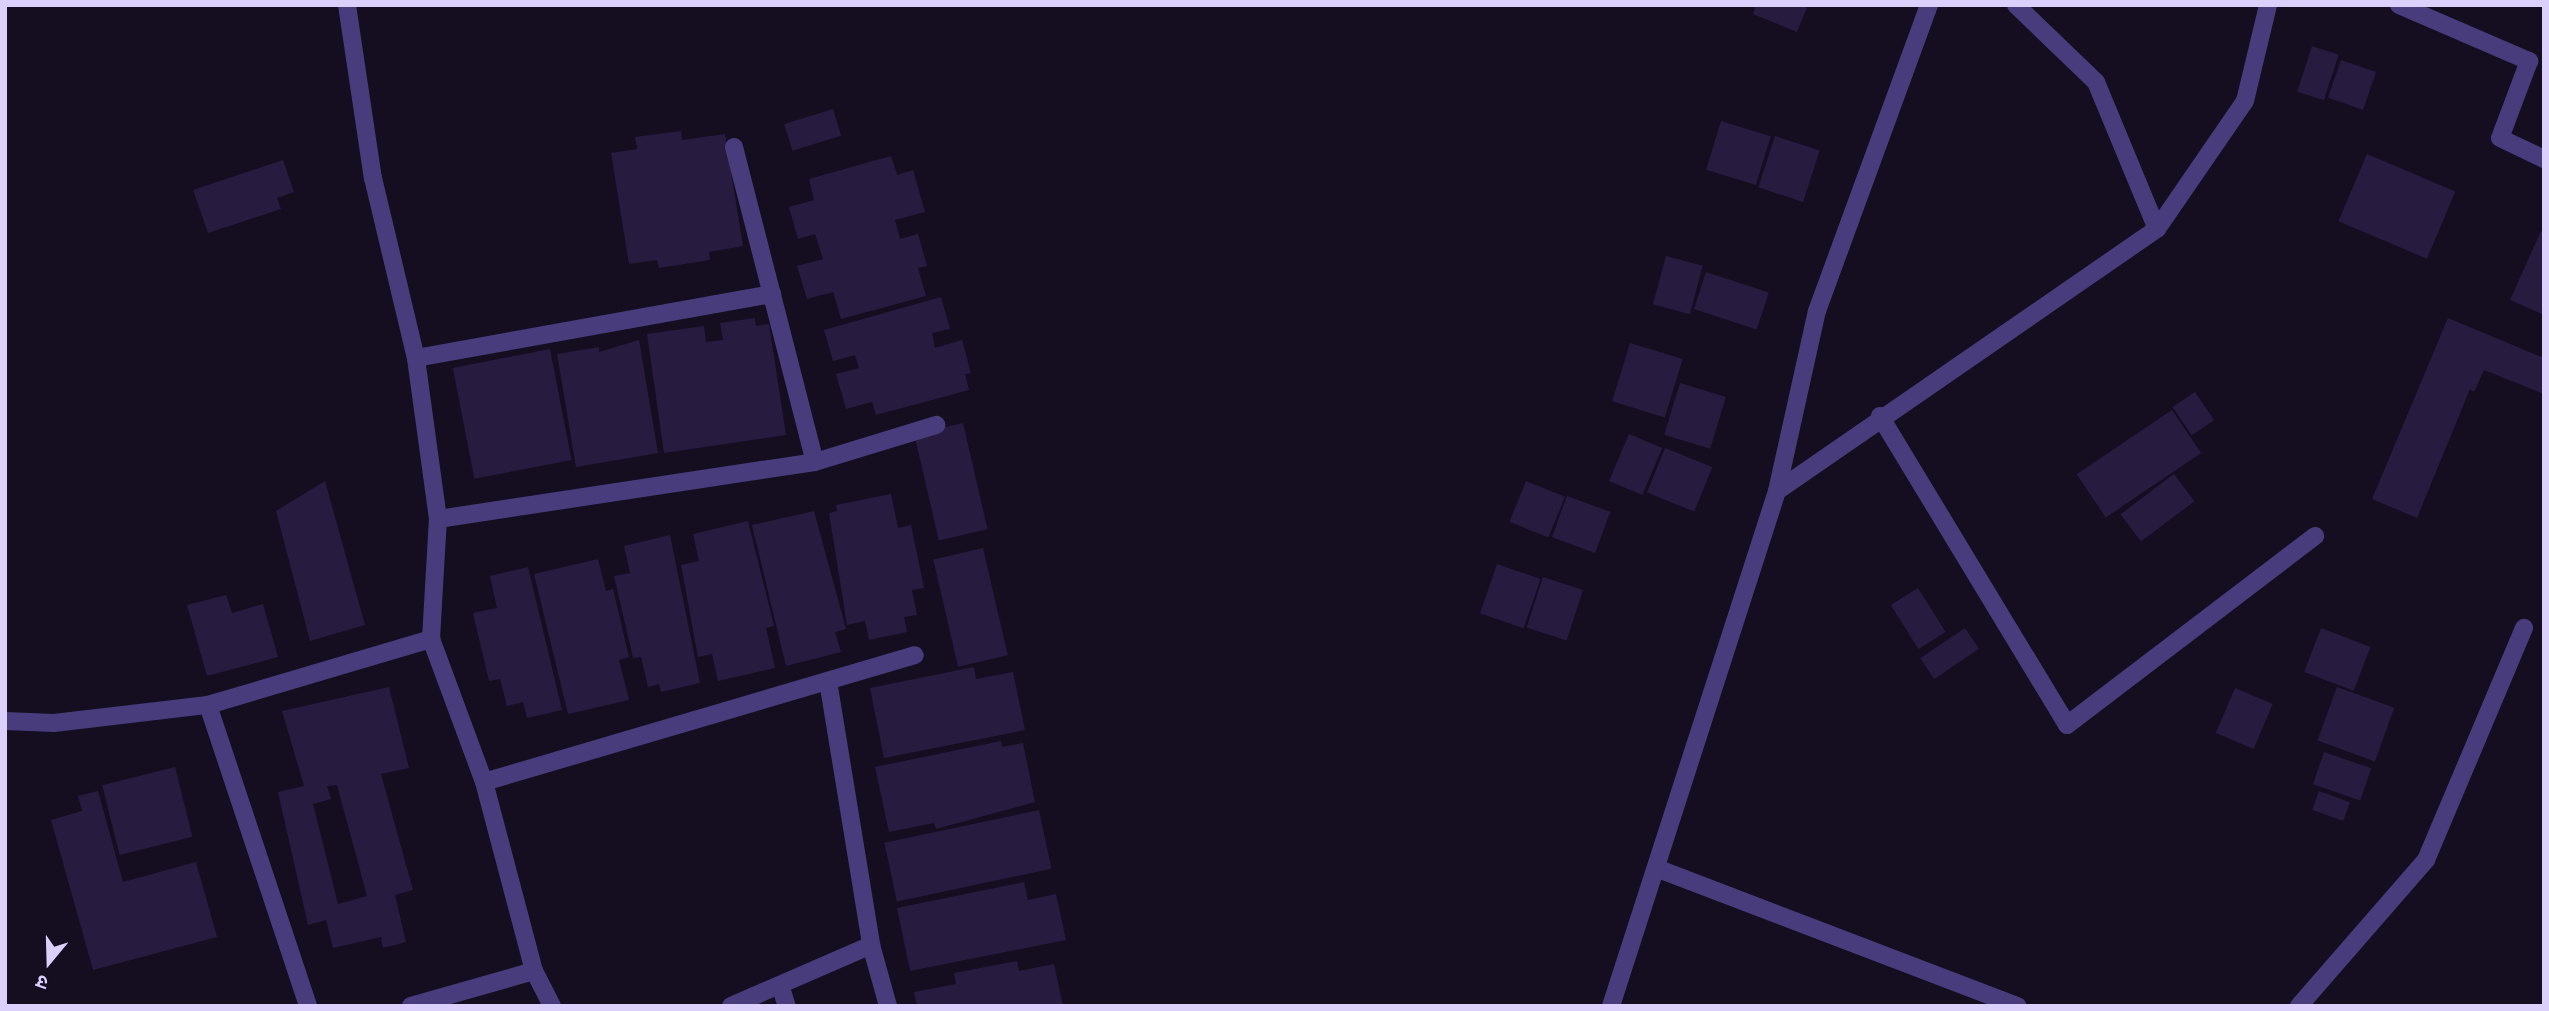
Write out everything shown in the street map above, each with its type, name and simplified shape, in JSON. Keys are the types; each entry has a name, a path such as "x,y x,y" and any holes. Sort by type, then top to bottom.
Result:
{"street":[{"path":"347,5 373,178 416,358 438,519 431,639 484,782 534,971 552,1006"},
{"path":"1611,1006 1777,491 1817,311 1929,5"},
{"path":"2016,5 2096,82 2157,229"},
{"path":"1777,491 1880,416 2157,229 2245,101 2267,5"},
{"path":"2399,5 2529,61 2500,138 2544,159"},
{"path":"734,147 815,462"},
{"path":"416,358 772,294"},
{"path":"1880,416 2067,725 2315,536"},
{"path":"438,519 815,462 936,425"},
{"path":"2299,1006 2426,860 2524,628"},
{"path":"5,721 54,723 208,705 431,639"},
{"path":"484,782 915,655"},
{"path":"828,681 871,945 888,1006"},
{"path":"208,705 308,1006"},
{"path":"1656,868 2018,1006"},
{"path":"731,1006 871,945"},
{"path":"411,1006 534,971"},
{"path":"780,985 787,1006"}],"building":[{"path":"1756,5 1808,5 1797,32 1753,14"},
{"path":"2312,46 2339,55 2324,100 2297,92"},
{"path":"2341,60 2376,72 2363,110 2328,98"},
{"path":"833,109 841,136 792,151 784,124"},
{"path":"1721,121 1771,136 1756,185 1706,170"},
{"path":"681,131 682,140 725,134 743,246 709,252 710,260 659,268 657,260 629,264 611,153 637,149 635,137"},
{"path":"1775,136 1820,151 1803,202 1758,187"},
{"path":"2367,154 2455,192 2427,259 2338,221"},
{"path":"891,156 897,175 913,170 925,212 895,220 900,239 918,234 927,266 918,268 926,296 841,319 833,292 807,299 797,266 823,259 815,234 798,239 789,207 814,200 809,179"},
{"path":"283,160 294,192 277,198 281,209 208,233 193,190"},
{"path":"2541,231 2544,232 2544,315 2510,300"},
{"path":"1666,256 1703,266 1690,314 1653,304"},
{"path":"1706,272 1769,292 1757,329 1694,309"},
{"path":"941,297 950,329 932,333 935,348 962,340 971,373 965,374 969,390 876,415 872,402 846,409 836,374 859,368 855,355 833,361 824,330"},
{"path":"755,318 756,326 769,324 786,435 664,453 647,334 704,326 706,342 723,340 720,323"},
{"path":"2448,318 2544,358 2544,394 2484,370 2474,392 2470,389 2417,518 2372,499"},
{"path":"639,340 658,453 576,467 557,354 599,347 599,352"},
{"path":"1630,343 1683,359 1665,417 1612,401"},
{"path":"550,349 572,460 474,479 453,368"},
{"path":"1680,383 1726,397 1710,449 1664,435"},
{"path":"2195,392 2214,420 2192,435 2173,407"},
{"path":"2172,410 2201,453 2106,517 2077,474"},
{"path":"963,423 988,529 939,540 914,434"},
{"path":"1629,434 1662,448 1642,495 1609,481"},
{"path":"1665,448 1712,467 1694,512 1647,493"},
{"path":"2174,474 2194,501 2141,541 2120,514"},
{"path":"325,481 365,625 310,641 276,511"},
{"path":"1526,481 1565,497 1548,538 1510,522"},
{"path":"891,494 898,528 911,525 924,588 912,590 917,615 904,617 907,632 869,640 865,621 847,625 829,513 837,511 836,505"},
{"path":"1567,496 1610,512 1595,553 1552,537"},
{"path":"814,511 846,629 835,632 841,652 786,666 752,525"},
{"path":"748,521 774,626 766,628 775,668 718,681 712,654 698,657 681,565 699,561 693,534"},
{"path":"670,535 700,683 661,692 659,684 648,687 641,657 633,658 614,576 630,573 624,546"},
{"path":"983,548 1008,655 958,667 933,559"},
{"path":"598,559 606,591 613,589 629,657 619,660 629,700 568,714 534,574"},
{"path":"1497,564 1540,579 1524,628 1480,613"},
{"path":"528,567 562,710 527,718 523,702 507,706 500,679 489,681 473,613 497,608 490,576"},
{"path":"1543,577 1583,590 1567,640 1527,627"},
{"path":"1918,588 1946,632 1918,649 1891,605"},
{"path":"226,595 232,613 263,604 278,657 207,676 187,605"},
{"path":"1965,628 1979,649 1934,679 1920,658"},
{"path":"2321,628 2370,647 2354,691 2304,672"},
{"path":"974,667 976,679 1013,672 1025,730 884,758 870,688"},
{"path":"389,687 409,768 381,774 413,890 395,895 406,942 383,948 381,937 333,948 326,920 308,925 278,792 304,786 282,711","holes":["337,785 367,896 338,904 313,804 331,799 327,786"]},
{"path":"2337,687 2394,708 2375,761 2318,741"},
{"path":"2235,688 2273,704 2254,749 2216,733"},
{"path":"1001,741 1002,747 1023,743 1035,802 936,829 934,823 889,832 875,767"},
{"path":"2324,752 2371,768 2360,800 2313,784"},
{"path":"175,767 192,837 120,855 102,785"},
{"path":"98,791 123,882 196,862 217,937 93,970 51,820 82,811 78,796"},
{"path":"2319,791 2350,802 2343,821 2312,810"},
{"path":"1039,810 1051,869 897,902 884,843"},
{"path":"1024,882 1028,900 1056,894 1066,940 910,971 897,908"},
{"path":"1017,961 1019,971 1054,964 1063,1006 917,1006 914,992 956,984 954,973"}]}
